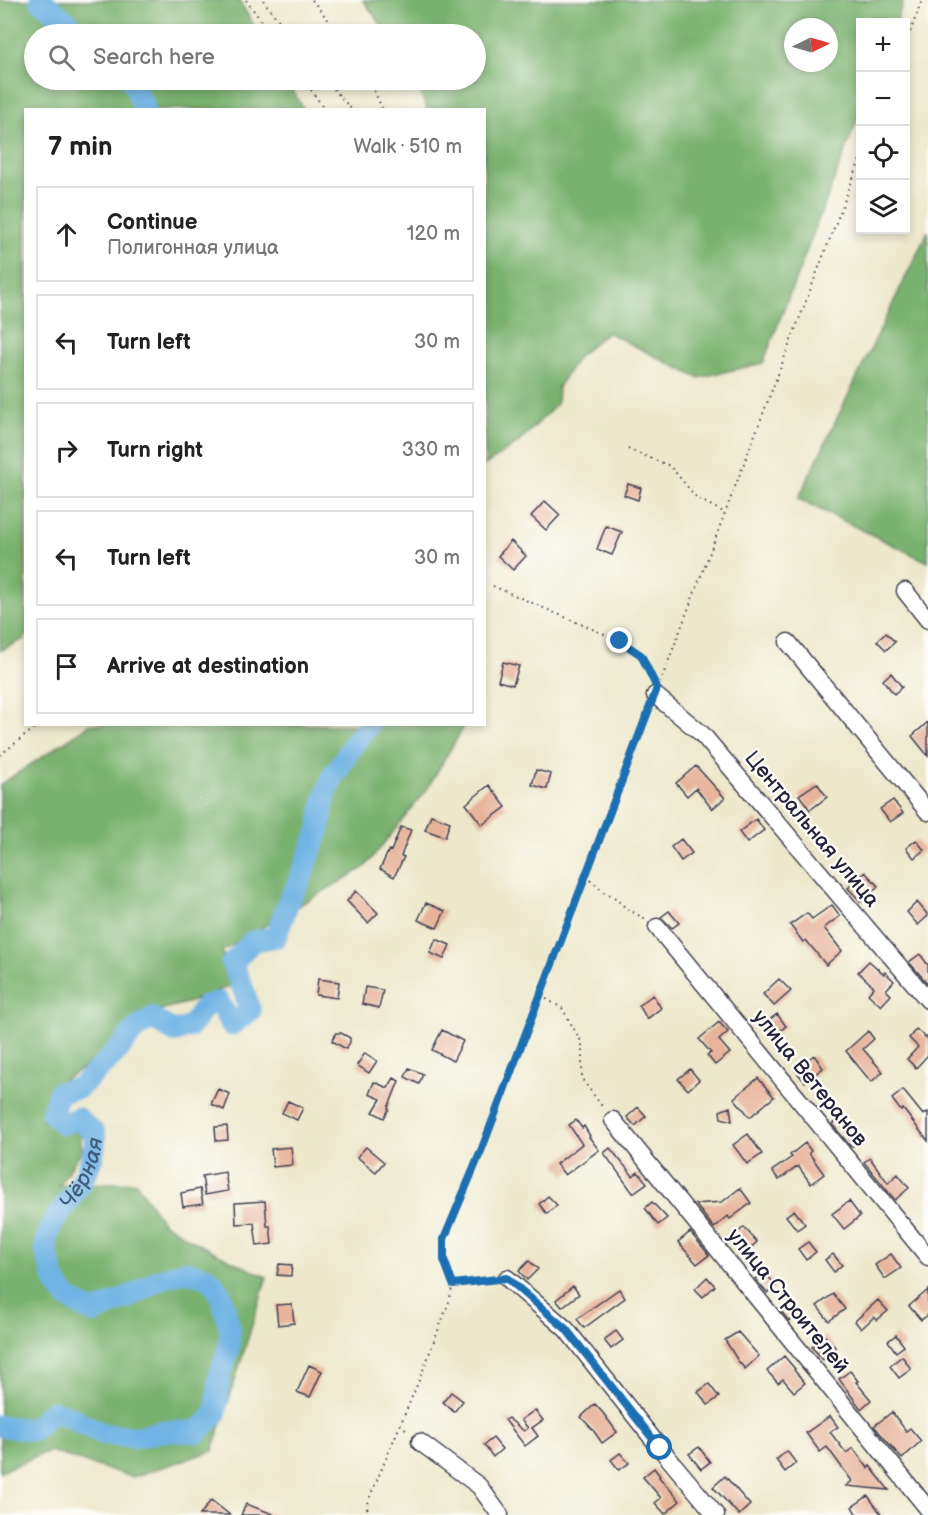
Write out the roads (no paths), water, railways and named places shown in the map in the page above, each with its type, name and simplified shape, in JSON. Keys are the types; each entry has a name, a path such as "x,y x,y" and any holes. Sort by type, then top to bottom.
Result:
{"street":[{"path":"905,591 928,620"},
{"path":"788,642 928,812"},
{"name":"Центральная улица","path":"656,692 702,734 928,1000"},
{"name":"улица Ветеранов","path":"657,927 928,1257"},
{"name":"улица Строителей","path":"613,1120 928,1509"},
{"path":"507,1278 566,1329 660,1448 717,1515"},
{"path":"420,1442 478,1486 500,1515"}],"waterway":[{"name":"Чёрная","path":"40,0 70,24"},
{"name":"Чёрная","path":"136,90 144,108"},
{"name":"Чёрная","path":"0,1426 33,1430 52,1411 68,1416 103,1434 136,1437 163,1431 198,1432 216,1413 220,1373 228,1351 230,1329 221,1295 209,1278 184,1271 156,1281 137,1293 94,1313 70,1300 56,1282 46,1251 48,1233 85,1174 93,1155 95,1134 77,1118 63,1124 52,1113 59,1092 79,1088 136,1029 152,1018 175,1032 191,1026 205,1006 219,1002 231,1025 250,1011 232,963 253,941 276,937 319,830 325,797 332,778 367,726"}]}
